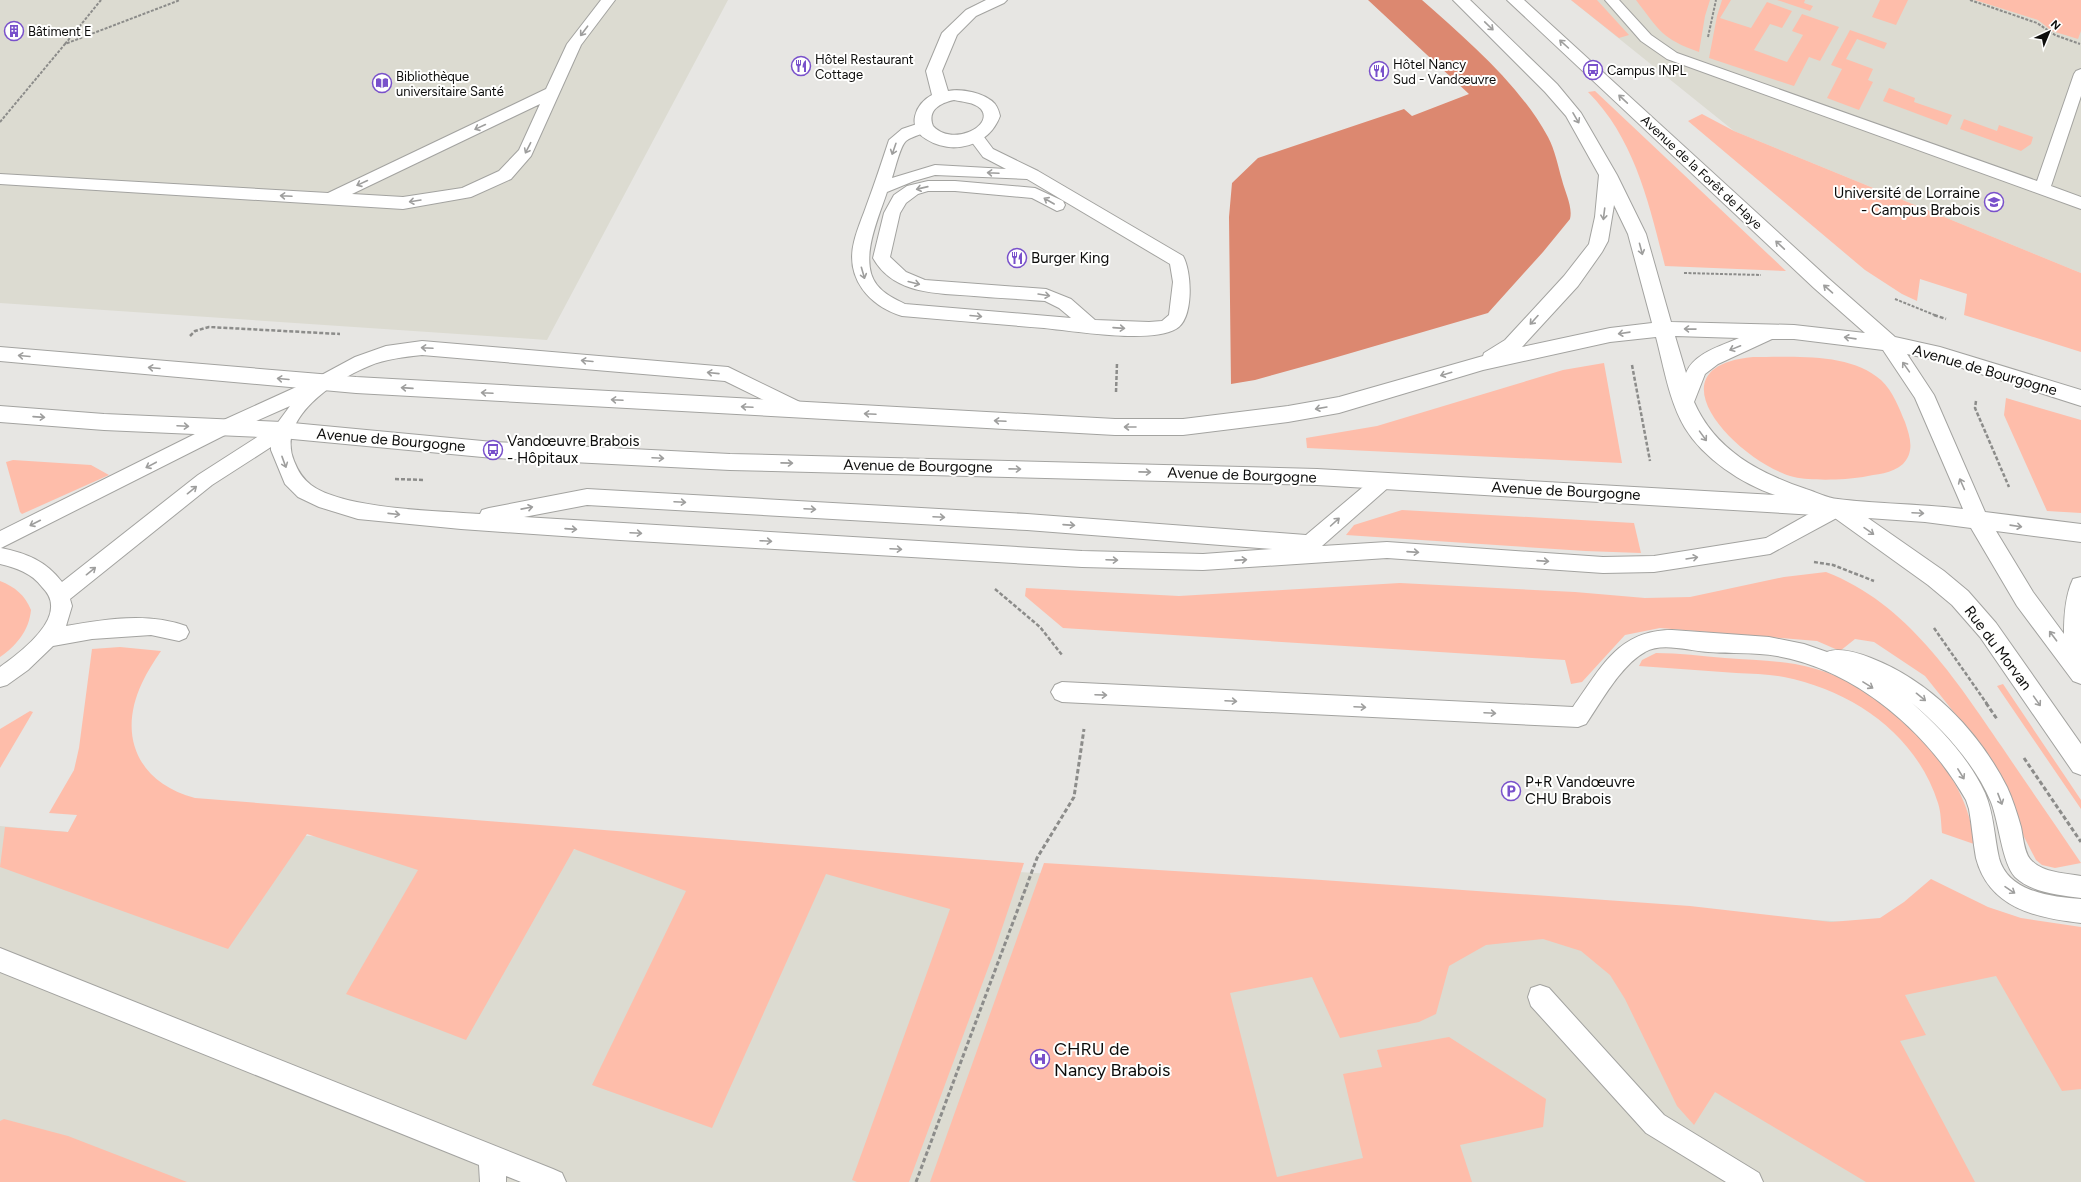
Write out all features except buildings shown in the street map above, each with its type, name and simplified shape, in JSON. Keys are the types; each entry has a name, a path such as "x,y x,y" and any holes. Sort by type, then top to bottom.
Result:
{"main road":[{"path":"941,97 934,71 950,34 971,13 1000,0"},
{"path":"1461,0 1552,88 1572,113 1608,175 1637,234 1663,329"},
{"name":"Avenue de la Forêt de Haye","path":"1515,0 1808,271 1889,343"},
{"path":"967,95 979,99 988,105 992,114 991,122 986,131 976,137 962,141 946,140 932,135 923,127 922,115 928,105 941,97 967,95"},
{"path":"1483,363 1512,345 1571,281 1596,248 1600,241 1604,217 1608,175"},
{"name":"Avenue de Bourgogne","path":"1663,329 1684,402 1694,422 1707,441 1745,473 1775,488 1837,508"},
{"name":"Avenue de Bourgogne","path":"0,354 322,383 1115,427 1183,427 1288,414 1339,405 1483,363 1626,333 1663,329 1839,336 1889,343 1940,354 2081,398"},
{"path":"1684,402 1697,370 1711,359 1771,333"},
{"name":"Avenue de Bourgogne","path":"1889,343 1924,395 1978,520"},
{"name":"Avenue de Bourgogne","path":"0,414 223,428 282,430 493,450 730,462 1317,477 1925,513 2081,533"},
{"name":"Rue du Morvan","path":"1837,508 1960,598 1988,630 2081,764"},
{"path":"1978,520 2025,599 2078,670"},
{"path":"2078,670 2075,616 2081,586"}],"lane":[{"path":"0,179 403,203 465,193 505,174 526,152 574,44 608,0"},
{"path":"1612,0 1637,30 1655,47 1672,56 2081,203"},
{"path":"2042,189 2081,74"},
{"path":"330,198 553,92"},
{"path":"923,127 908,133 897,140 862,243 860,265 865,280 880,299 902,310 1091,326 1152,329 1165,327 1174,322 1178,316 1182,271 1177,260 1032,175 988,153 976,137"},
{"path":"880,189 935,170 1032,175"},
{"path":"1091,326 1073,308 1056,298 1046,295 925,286 906,281 894,273 881,258 892,213 900,198 913,190 928,186 955,186 1035,193 1164,266 1182,271"},
{"path":"60,595 205,480 282,430 308,394 322,383 336,374 370,358 400,350 422,348 728,374 800,410"},
{"path":"0,678 32,655 48,638 61,609 60,595 48,578 34,566 2,546 223,428 322,383"},
{"path":"282,430 280,450 292,480 305,491 326,501 358,511 461,521 628,533 1082,559 1202,562 1302,550 1383,481"},
{"path":"461,521 587,497 1028,522 1302,550 1387,550 1603,565 1654,564 1770,546 1837,508"},
{"path":"48,638 92,630 151,626 179,632"},
{"path":"1071,693 1578,717 1626,655 1639,645 1658,640 1778,647 1822,659 1891,699 1914,717 1936,740 1958,769 1979,808 1990,863 2000,883 2023,899 2056,910 2081,911"},
{"path":"1822,659 1842,659 1865,665 1913,690 1932,706 1964,739 1999,795 2018,862 2024,872 2044,880 2081,887"},
{"path":"0,960 492,1170 553,1182"},
{"path":"1540,997 1655,1124 1750,1182"}],"path":[{"path":"0,122 101,0"},
{"path":"65,44 180,0"},
{"path":"1970,0 2037,23 2055,35 2081,44"},
{"path":"1648,272 1790,276 1808,271"},
{"path":"1893,298 1916,310 1952,321"},
{"path":"186,341 194,331 209,327 343,335"},
{"path":"1626,333 1657,497"},
{"path":"1116,393 1117,363"},
{"path":"1978,365 1975,408 2025,527"},
{"path":"1833,565 1876,582"},
{"path":"916,1182 1036,858 1074,797 1084,730 1071,693 1075,677 1054,641 1033,619 992,587"}],"shaded area":[{"path":"0,0 728,0 547,340 0,303"},
{"path":"1368,0 1422,0 1474,47 1507,81 1523,99 1548,137 1570,205 1570,219 1543,252 1488,313 1255,380 1231,384 1229,217 1232,183 1258,158 1404,109 1412,116 1469,94"},
{"name":"Université de Lorraine - Campus Brabois","path":"1571,0 2081,0 2081,273 1734,131"},
{"path":"1571,0 1597,0 1629,35 1619,38"},
{"path":"1636,0 1710,0 1705,16 1699,52 1669,38 1656,26"},
{"path":"1722,0 1731,0 1720,18 1751,28 1767,2 1792,11 1782,28 1770,24 1754,50 1787,62 1803,35 1792,31 1802,14 1839,27 1820,61 1809,57 1794,86 1709,58 1717,16"},
{"path":"1777,0 1805,0 1804,3 1813,6 1810,11"},
{"path":"1880,0 1908,0 1896,25 1872,17"},
{"path":"1975,0 2081,0 2081,31 2078,39 2052,31 2038,20"},
{"path":"1850,30 1887,43 1884,49 1857,39 1846,59 1873,69 1868,80 1873,82 1859,110 1827,98 1842,69 1831,65"},
{"path":"1889,88 1915,98 1914,102 1952,115 1947,125 1883,101"},
{"path":"1595,91 1786,271 1665,266 1653,219 1638,173 1618,130 1604,110 1588,92"},
{"path":"1702,114 1734,131 2081,273 2081,352 1964,315 1967,294 1920,279 1917,301 1902,294 1865,270 1688,121"},
{"path":"1964,119 1997,131 1999,125 2033,137 2031,144 2021,151 1960,129"},
{"path":"1753,357 1803,357 1837,360 1868,371 1885,384 1892,394 1905,422 1910,438 1910,449 1907,459 1899,467 1884,473 1855,478 1819,480 1794,477 1772,468 1749,454 1729,436 1713,416 1704,396 1707,378 1722,364"},
{"path":"1604,363 1622,463 1307,448 1306,438 1377,426 1563,370"},
{"path":"2006,398 2081,420 2081,513 2047,511 2004,415"},
{"path":"13,460 91,465 109,475 22,514 20,512 6,462"},
{"path":"1402,510 1634,523 1641,553 1585,551 1346,535 1354,525"},
{"path":"1826,572 1855,586 1881,603 1905,623 1927,646 1947,670 1985,722 2081,863 2055,868 2042,865 2036,860 2021,831 2013,800 2006,792 1980,745 1925,676 1874,642 1855,639 1840,651 1817,641 1660,628 1625,635 1582,682 1571,684 1565,660 1063,628 1025,596 1026,588 1179,596 1400,583 1575,592 1645,598 1690,597 1784,577"},
{"path":"0,581 19,592 26,600 31,610 28,625 25,631 16,643 0,657"},
{"path":"120,647 161,651 142,683 135,703 132,721 133,739 138,755 147,769 159,781 175,791 195,798 1024,863 994,952 909,1182 857,1182 852,1180 950,909 826,874 712,1128 592,1085 686,891 574,849 466,1040 346,994 418,870 307,834 228,949 0,867 5,827 68,832 77,815 49,813 74,770 79,748 92,649"},
{"path":"1656,653 1795,664 1816,669 1856,685 1892,709 1923,739 1937,756 1951,776 1962,797 1970,820 1974,844 1942,833 1938,803 1928,778 1914,756 1898,737 1879,719 1857,705 1834,693 1810,684 1784,677 1639,666 1642,660"},
{"path":"2003,684 2081,800 2081,809 1997,686"},
{"path":"30,711 33,712 0,768 0,729"},
{"name":"CHRU de Nancy Brabois","path":"73,824 1019,872 2081,936 2081,1182 0,1182 0,826 68,832"},
{"path":"1044,863 1322,880 1690,906 1831,922 1880,918 1904,902 1931,879 1988,907 2021,918 2081,927 2081,1089 2062,1091 1996,976 1905,995 1926,1035 1900,1041 1975,1182 1866,1182 1715,1092 1694,1125 1677,1106 1625,999 1610,975 1581,951 1543,939 1486,945 1449,966 1436,1014 1419,1022 1340,1038 1312,977 1230,993 1277,1177 1363,1158 1343,1074 1382,1067 1377,1050 1449,1037 1546,1099 1543,1127 1460,1145 1472,1182 930,1182"},
{"path":"4,1119 68,1136 187,1182 0,1182 0,1121"}],"place":[{"name":"Bâtiment E","path":"14,31"},
{"name":"Hôtel Restaurant Cottage","path":"801,66"},
{"name":"Campus INPL","path":"1593,70"},
{"name":"Hôtel Nancy Sud - Vandœuvre","path":"1379,71"},
{"name":"Bibliothèque universitaire Santé","path":"382,83"},
{"name":"Université de Lorraine - Campus Brabois","path":"1994,202"},
{"name":"Burger King","path":"1017,258"},
{"name":"Vandœuvre Brabois - Hôpitaux","path":"493,450"},
{"name":"P+R Vandœuvre CHU Brabois","path":"1511,791"},
{"name":"CHRU de Nancy Brabois","path":"1040,1059"}]}
